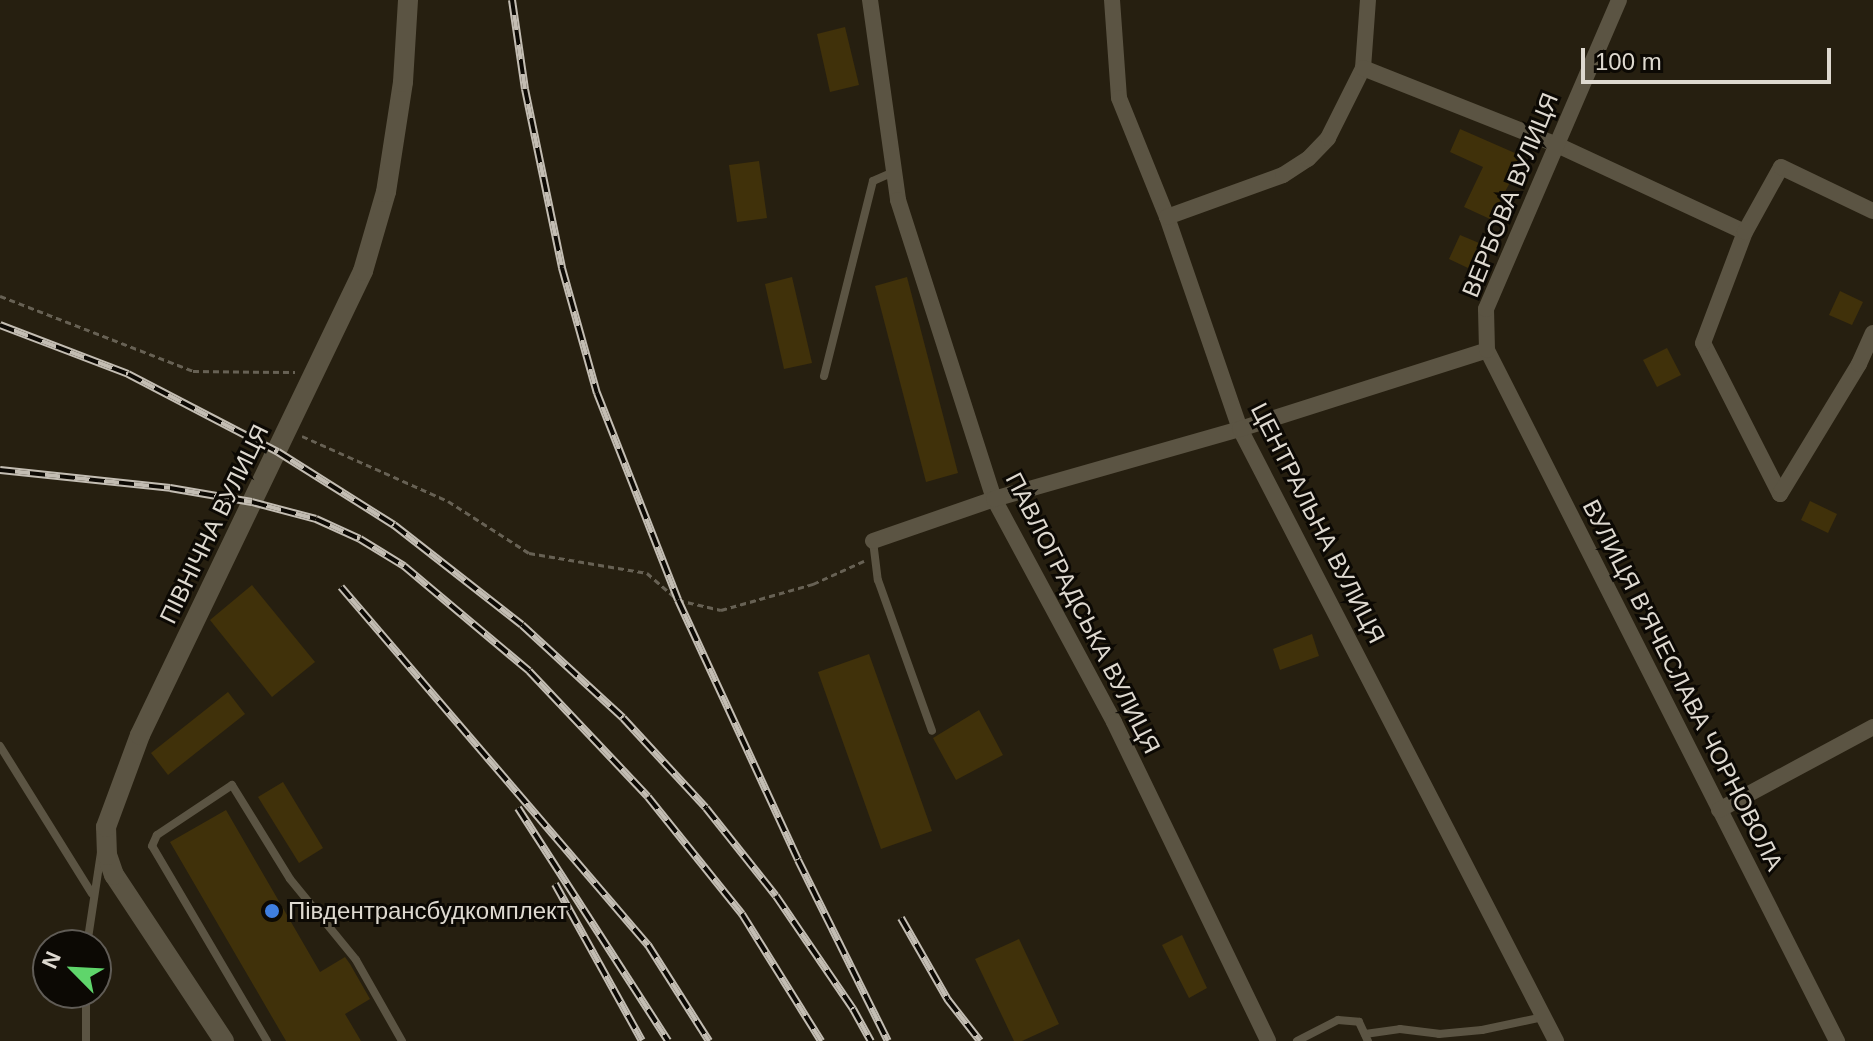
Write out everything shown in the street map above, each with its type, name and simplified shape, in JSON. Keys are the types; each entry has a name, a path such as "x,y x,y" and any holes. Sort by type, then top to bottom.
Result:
{"street":[{"name":"ПІВНІЧНА ВУЛИЦЯ","path":"224,1041 114,875 107,855 106,827 140,735 363,271 386,192 403,82 408,0"},
{"name":"ПАВЛОГРАДСЬКА ВУЛИЦЯ","path":"870,0 898,200 994,499 1114,722 1268,1041"},
{"name":"ЦЕНТРАЛЬНА ВУЛИЦЯ","path":"1112,0 1119,98 1167,217 1240,429 1556,1041"},
{"path":"1167,217 1283,175 1308,159 1328,138 1363,68 1368,0"},
{"name":"ВЕРБОВА ВУЛИЦЯ","path":"1487,350 1486,309 1619,0"},
{"path":"1363,68 1555,144 1745,232"},
{"path":"1873,211 1781,167 1745,232 1703,343 1780,494 1866,367 1873,333"},
{"path":"874,549 994,499 1240,429 1487,350"},
{"name":"ВУЛИЦЯ В'ЯЧЕСЛАВА ЧОРНОВОЛА","path":"1487,350 1837,1041"},
{"path":"1719,810 1873,727"}],"lane":[{"path":"824,376 873,181 894,171"},
{"path":"874,549 878,580 932,731"},
{"path":"0,746 92,894"},
{"path":"267,1041 152,846 157,835 232,785 290,879 356,960 402,1041"},
{"path":"89,929 92,894 106,827"},
{"path":"86,1009 86,1041"},
{"path":"1297,1041 1338,1020 1359,1022 1367,1038 1400,1029 1439,1034 1482,1030 1544,1016"}],"path":[{"path":"0,296 193,371 318,370"},
{"path":"289,430 448,501 529,553 647,573 678,600 721,610 813,584 874,549"}],"building":[{"path":"845,27 859,85 830,92 817,34"},
{"path":"1460,129 1524,157 1490,219 1464,207 1483,167 1450,152"},
{"path":"759,161 767,218 737,222 729,165"},
{"path":"1460,235 1479,243 1468,268 1449,259"},
{"path":"792,277 812,363 784,369 765,284"},
{"path":"907,277 958,473 926,482 875,286"},
{"path":"1840,291 1863,302 1852,325 1829,315"},
{"path":"1667,348 1681,375 1657,387 1643,360"},
{"path":"1810,501 1837,514 1828,533 1801,520"},
{"path":"252,585 315,662 272,697 210,620"},
{"path":"1312,634 1319,656 1280,670 1273,649"},
{"path":"869,654 932,831 881,849 818,672"},
{"path":"228,692 245,714 168,775 151,753"},
{"path":"979,710 1003,755 956,780 933,738"},
{"path":"283,782 323,848 299,863 258,797"},
{"path":"226,810 320,972 345,957 350,964 370,999 345,1014 361,1041 286,1041 170,842"},
{"path":"1182,935 1207,988 1189,998 1162,945"},
{"path":"1019,939 1059,1024 1022,1041 1014,1041 975,959"}],"railway":[{"path":"512,0 525,89 562,268 597,393 678,600 798,860 888,1041"},
{"path":"0,325 128,374 278,452 394,525 522,625 623,718 706,808 776,896 853,1009 871,1041"},
{"path":"0,470 170,488 252,502 316,519 360,539 404,566 529,671 648,797 742,914 821,1041"},
{"path":"341,587 648,945 709,1041"},
{"path":"518,808 668,1041"},
{"path":"555,884 642,1041"},
{"path":"901,918 948,1000 980,1041"}],"place":[{"name":"Південтрансбудкомплект","path":"272,911"}]}
